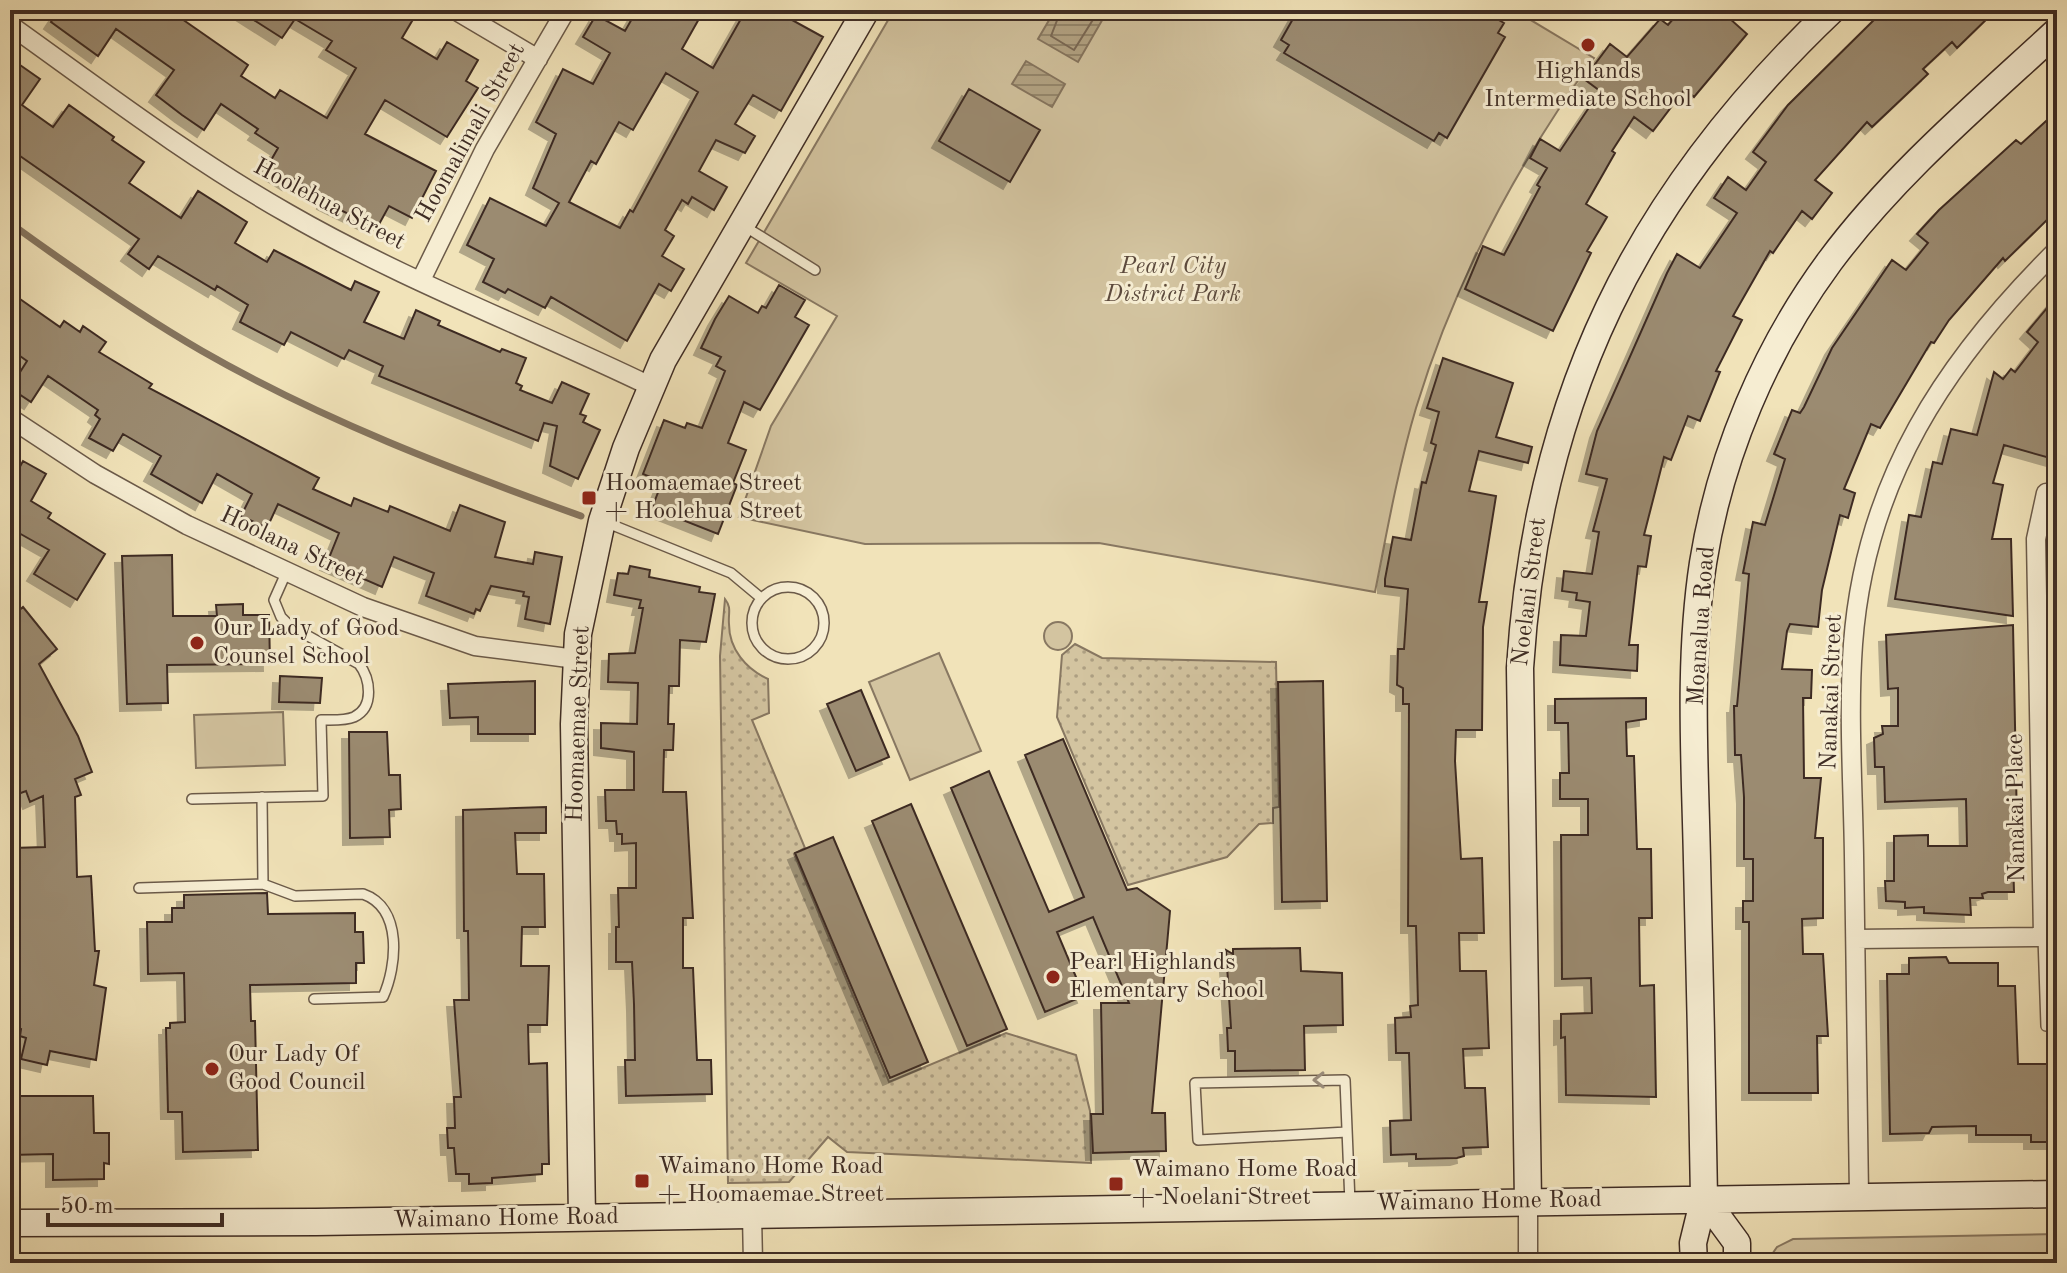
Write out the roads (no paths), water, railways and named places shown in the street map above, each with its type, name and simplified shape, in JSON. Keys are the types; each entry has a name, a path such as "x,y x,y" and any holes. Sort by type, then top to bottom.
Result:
{"main road":[{"name":"Hoomaemae Street","path":"582,1217 574,739 576,659 602,521 650,386 866,10"},
{"name":"Noelani Street","path":"1528,1202 1520,668 1525,598 1546,480 1583,362 1649,230 1728,117 1832,10"},
{"name":"Moanalua Road","path":"1694,1263 1693,1243 1704,1198 1695,658 1702,567 1723,478 1766,369 1829,263 1893,186 2057,31"},
{"name":"Waimano Home Road","path":"10,1223 752,1215 2057,1194"},
{"path":"1704,1198 1737,1243 1737,1263"}],"street":[{"path":"455,10 538,59"},
{"name":"Hoomalimali Street","path":"421,280 485,149 566,10"},
{"name":"Hoolehua Street","path":"10,25 211,167 301,221 650,386"},
{"name":"Nanakai Street","path":"1859,1195 1851,688 1859,596 1871,543 1904,453 1948,375 1989,320 2057,250"},
{"name":"Hoolana Street","path":"10,418 95,474 286,573 450,640 500,651 576,659"},
{"name":"Nanakai Place","path":"2043,937 2036,539 2046,493"},
{"path":"1856,939 2043,937"},
{"name":"Noelani Street","path":"1528,1202 1528,1263"},
{"path":"752,1215 753,1263"}],"lane":[{"path":"741,224 815,270"},
{"path":"602,521 731,573 761,598"},
{"path":"192,799 323,796 321,720 350,719 360,713 369,688 367,675 359,664 281,617 274,600 286,573"},
{"path":"782,586 806,590 822,608 825,620 819,643 810,652 788,659 765,651 753,631 752,619 761,598 782,586"},
{"path":"262,797 263,884"},
{"path":"139,888 263,884 295,896 363,894 373,897 389,913 393,976 383,997 314,999"},
{"path":"2043,937 2046,1026 2057,1026"},
{"path":"1347,1132 1198,1140 1195,1083 1345,1080 1350,1205"}],"water":[{"path":"1055,10 1108,10 1078,62 1038,39"},
{"path":"1026,61 1065,84 1052,107 1012,84"}],"waterway":[{"path":"10,223 129,306 247,376 388,442 581,516"}],"place":[{"name":"Highlands Intermediate School","path":"1588,45"},
{"name":"Hoomaemae Street + Hoolehua Street","path":"589,498"},
{"name":"Our Lady of Good Counsel School","path":"197,643"},
{"name":"Pearl Highlands Elementary School","path":"1053,977"},
{"name":"Our Lady Of Good Council","path":"212,1069"},
{"name":"Waimano Home Road + Hoomaemae Street","path":"642,1181"},
{"name":"Waimano Home Road + Noelani Street","path":"1116,1184"}],"park label":[{"name":"Pearl City District Park","path":"1173,281"}]}
